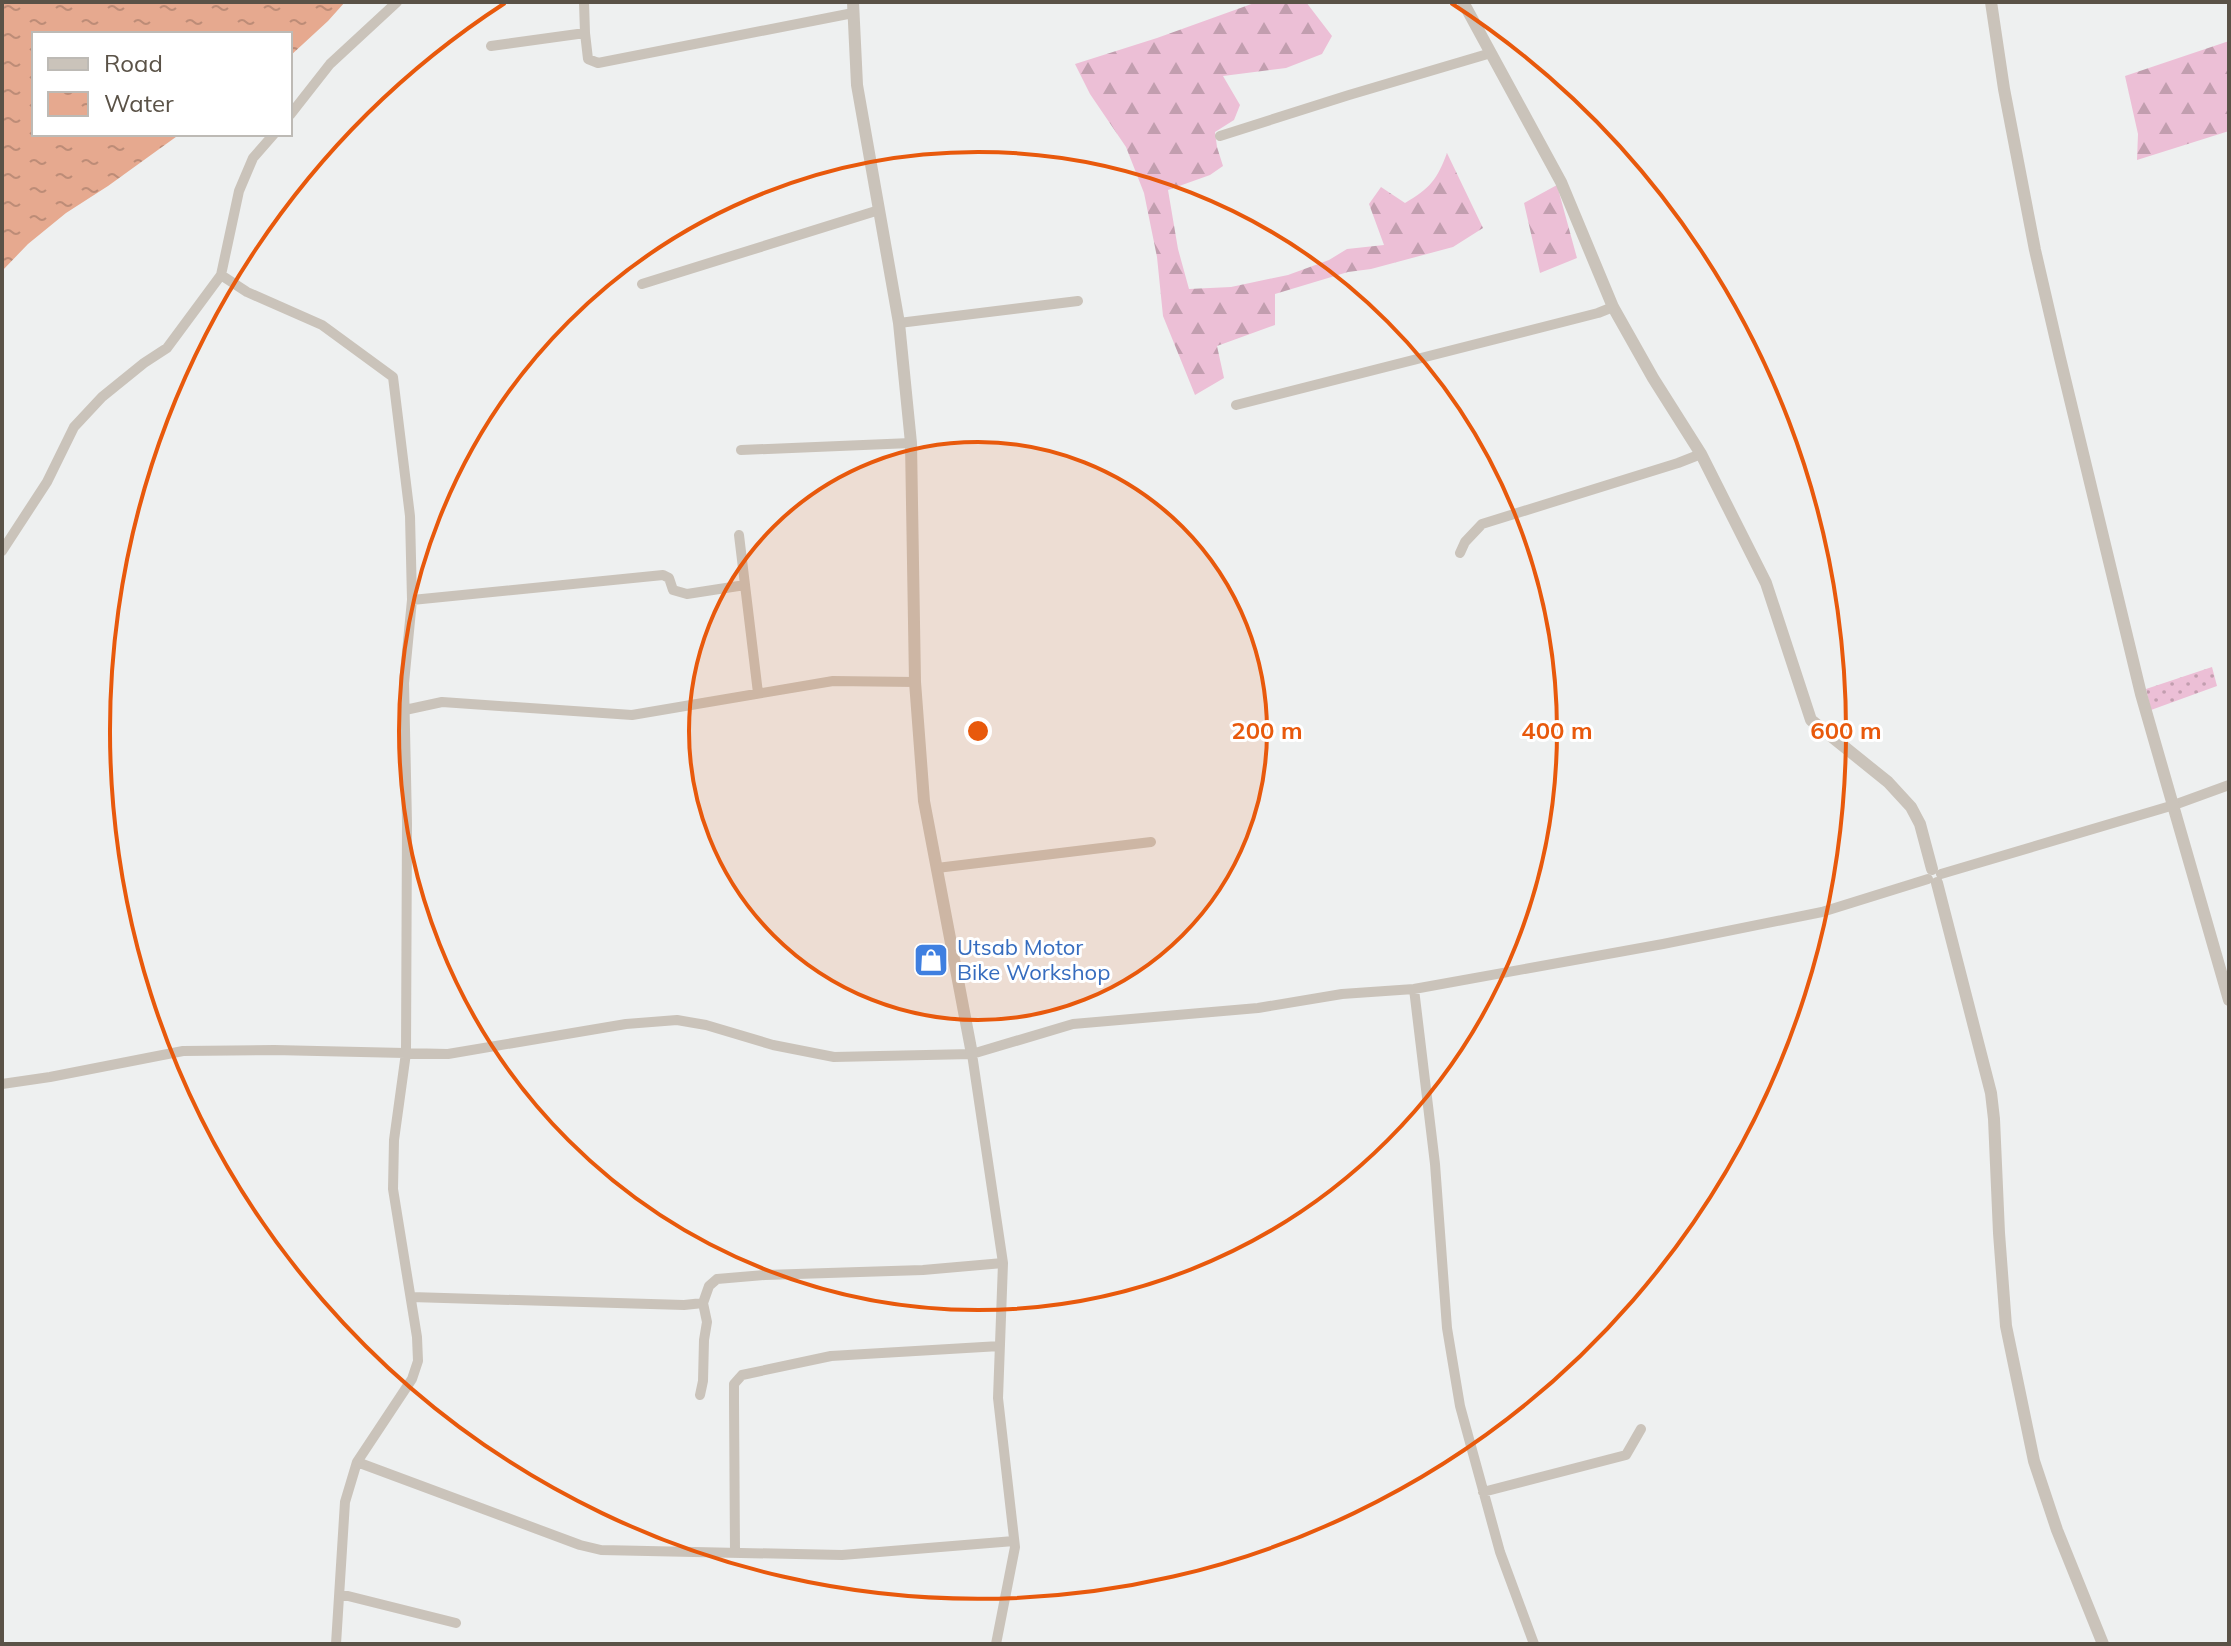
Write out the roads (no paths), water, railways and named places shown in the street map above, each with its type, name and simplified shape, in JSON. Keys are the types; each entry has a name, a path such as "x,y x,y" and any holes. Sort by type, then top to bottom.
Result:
{"street":[{"path":"292,112 330,64 397,2"},
{"path":"584,2 588,59 598,63 853,8 857,85 899,323 911,443 915,682 924,801 972,1054 1003,1263 998,1398 1015,1547 996,1644"},
{"path":"1463,2 1561,182 1613,307 1701,454 1766,583 1811,720 1888,782 1911,807 1920,824 1991,1093 2006,1326 2034,1461 2057,1530 2103,1644"},
{"path":"1991,2 2004,89 2038,264 2141,694 2229,1000"},
{"path":"491,46 585,33"},
{"path":"1220,136 1491,53"},
{"path":"2,551 47,482 74,427 102,397 167,348 221,275 239,191 253,158 272,136"},
{"path":"642,284 879,210"},
{"path":"221,275 247,292 322,325 393,377 410,516 412,600 404,683 406,1053 394,1140 393,1189 417,1337 418,1361 412,1379 357,1462 345,1502 336,1644"},
{"path":"899,323 1078,301"},
{"path":"1236,405 1613,307"},
{"path":"741,450 911,443"},
{"path":"1460,553 1465,542 1482,524 1701,454"},
{"path":"739,535 758,693"},
{"path":"412,600 663,575 669,578 673,590 687,594 745,585"},
{"path":"405,710 442,702 632,715 833,681 915,682"},
{"path":"2,1084 183,1051 448,1054 626,1024 677,1020 834,1057 972,1054 1073,1024 1258,1008 1342,994 1414,989 1822,912 2174,805 2229,785"},
{"path":"937,868 1151,842"},
{"path":"1414,989 1435,1164 1447,1328 1460,1406 1500,1552 1534,1644"},
{"path":"700,1395 707,1322 703,1303 709,1286 717,1279 923,1270 1003,1263"},
{"path":"411,1297 703,1303"},
{"path":"735,1553 734,1384 742,1375 831,1356 1000,1346"},
{"path":"1483,1492 1626,1455 1641,1429"},
{"path":"357,1462 601,1550 842,1555 1014,1541"},
{"path":"340,1594 456,1623"}],"water":[{"path":"2,2 345,2 292,54 292,32 32,32 32,136 177,136 66,213 28,244 2,271"}],"place":[{"name":"Utsab Motor Bike Workshop","path":"931,960"}]}
